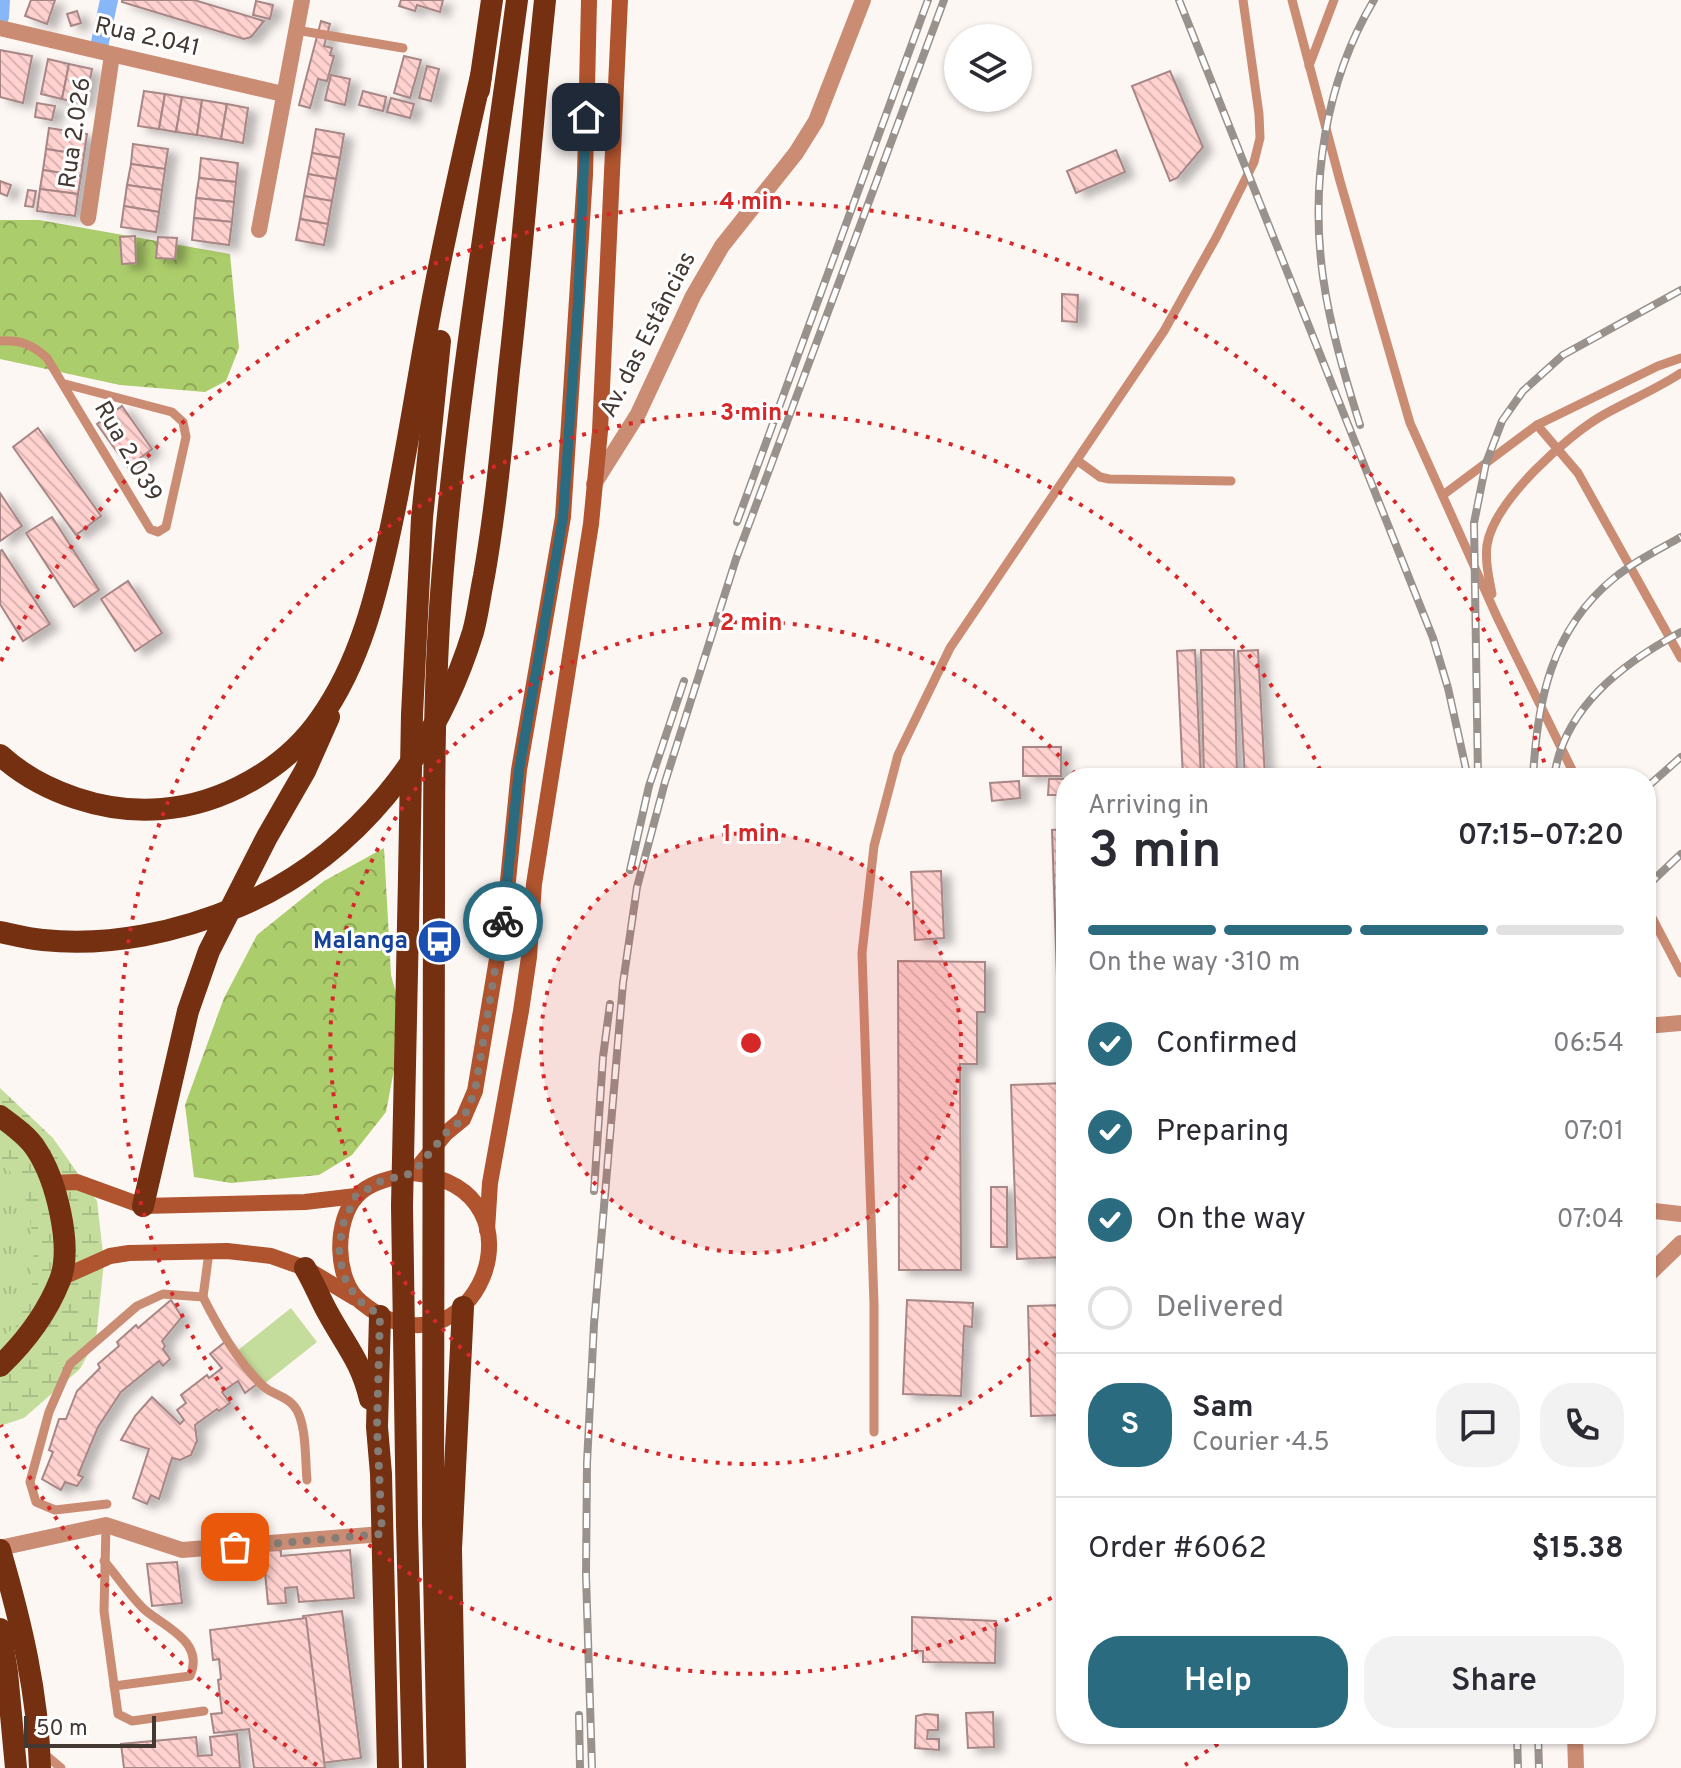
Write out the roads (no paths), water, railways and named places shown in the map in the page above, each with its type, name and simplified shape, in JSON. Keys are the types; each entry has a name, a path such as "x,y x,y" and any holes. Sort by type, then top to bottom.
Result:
{"highway":[{"path":"413,1768 402,1206 412,714 422,518 437,359 492,0"},
{"path":"438,1768 433,1523 434,771 441,595 462,397 517,0"},
{"path":"0,932 43,940 105,941 170,930 215,917 264,895 346,838 382,801 430,735 452,691 474,629 494,520 545,0"},
{"path":"0,755 36,780 78,799 148,810 183,807 215,799 272,768 320,721 357,650 377,590 409,445 440,257 481,76"},
{"path":"143,1206 188,1011 209,951 260,850 305,771 338,689"},
{"path":"0,1116 36,1148 60,1213 65,1248 61,1278 34,1327 19,1348 0,1366"},
{"path":"305,1268 361,1367 377,1427"},
{"path":"455,1768 451,1549 463,1307"},
{"path":"380,1316 377,1427 388,1768"},
{"path":"0,1549 19,1615 33,1681 39,1759"},
{"path":"0,1629 16,1768"}],"main road":[{"path":"413,1173 446,1133 463,1119 475,1091 505,911 519,770 563,517 585,175 589,0"},
{"path":"61,1278 110,1256 129,1253 227,1251 271,1256 305,1268 380,1316 405,1324 432,1323 448,1317 475,1295 486,1272 490,1247 487,1230 490,1183 525,984 534,884 591,524 600,431 620,0"},
{"path":"51,1183 77,1182 143,1206 305,1202 356,1196 381,1181 413,1173 445,1180 460,1189 472,1200 487,1230"},
{"path":"356,1196 343,1224 339,1249 343,1275 357,1299"}],"street":[{"path":"259,230 302,0"},
{"name":"Av. das Estâncias","path":"594,484 638,414 693,296 722,246 796,153 825,101 863,0"},
{"name":"Rua 2.041","path":"0,28 283,94"},
{"name":"Rua 2.026","path":"88,218 112,55"},
{"path":"1656,1025 1681,1023"},
{"path":"1656,1211 1681,1214"},
{"path":"1656,1267 1681,1243"},
{"path":"0,1549 106,1525 182,1550 382,1534"},
{"path":"1575,1744 1576,1768"}],"lane":[{"path":"874,1432 874,1304 862,953 874,846 898,755 950,648 1164,331 1254,162 1260,138 1259,114 1243,0"},
{"path":"1292,0 1410,423 1497,617 1571,768"},
{"path":"1309,66 1334,0"},
{"path":"296,30 403,48"},
{"name":"Rua 2.039","path":"0,341 15,340 34,345 47,358 150,529 158,532 166,527 186,437 183,422 172,412 65,384"},
{"path":"1443,495 1537,425 1658,366 1681,358"},
{"path":"1497,617 1488,574 1487,542 1515,490 1582,428 1681,373"},
{"path":"1537,425 1578,473 1681,658"},
{"path":"1078,461 1100,477 1109,479 1231,481"},
{"path":"1656,925 1681,973"},
{"path":"209,1252 203,1297 216,1323 258,1380 265,1388 295,1406 303,1427 307,1480"},
{"path":"107,1504 55,1510 36,1502 30,1482 49,1412 70,1364 137,1306 163,1294 203,1297"},
{"path":"106,1525 104,1611 118,1714 132,1721 204,1711"},
{"path":"104,1561 145,1609 181,1633 195,1667 190,1676 114,1686"},
{"path":"39,1759 61,1768"}],"waterway":[{"path":"0,17 1,0"},
{"path":"99,47 109,0"}],"railway":[{"path":"737,522 928,0"},
{"path":"592,1768 586,1575 587,1463 594,1324 623,983 637,887 665,782 736,559 944,0"},
{"path":"1179,0 1433,638 1466,768"},
{"path":"1360,425 1338,352 1326,296 1319,241 1319,206 1325,134 1333,99 1357,32 1374,0"},
{"path":"1478,768 1474,523 1486,463 1502,421 1523,391 1563,355 1681,290"},
{"path":"1534,768 1538,722 1551,669 1575,621 1613,579 1681,537"},
{"path":"1556,768 1569,730 1599,690 1638,658 1681,632"},
{"path":"630,870 649,786 684,681"},
{"path":"1656,779 1681,757"},
{"path":"1656,878 1681,854"},
{"path":"594,1191 603,1057 610,1004"},
{"path":"579,1715 580,1768"},
{"path":"1517,1744 1518,1768"},
{"path":"1538,1744 1539,1768"}],"place":[{"name":"Malanga","path":"439,942"}]}
